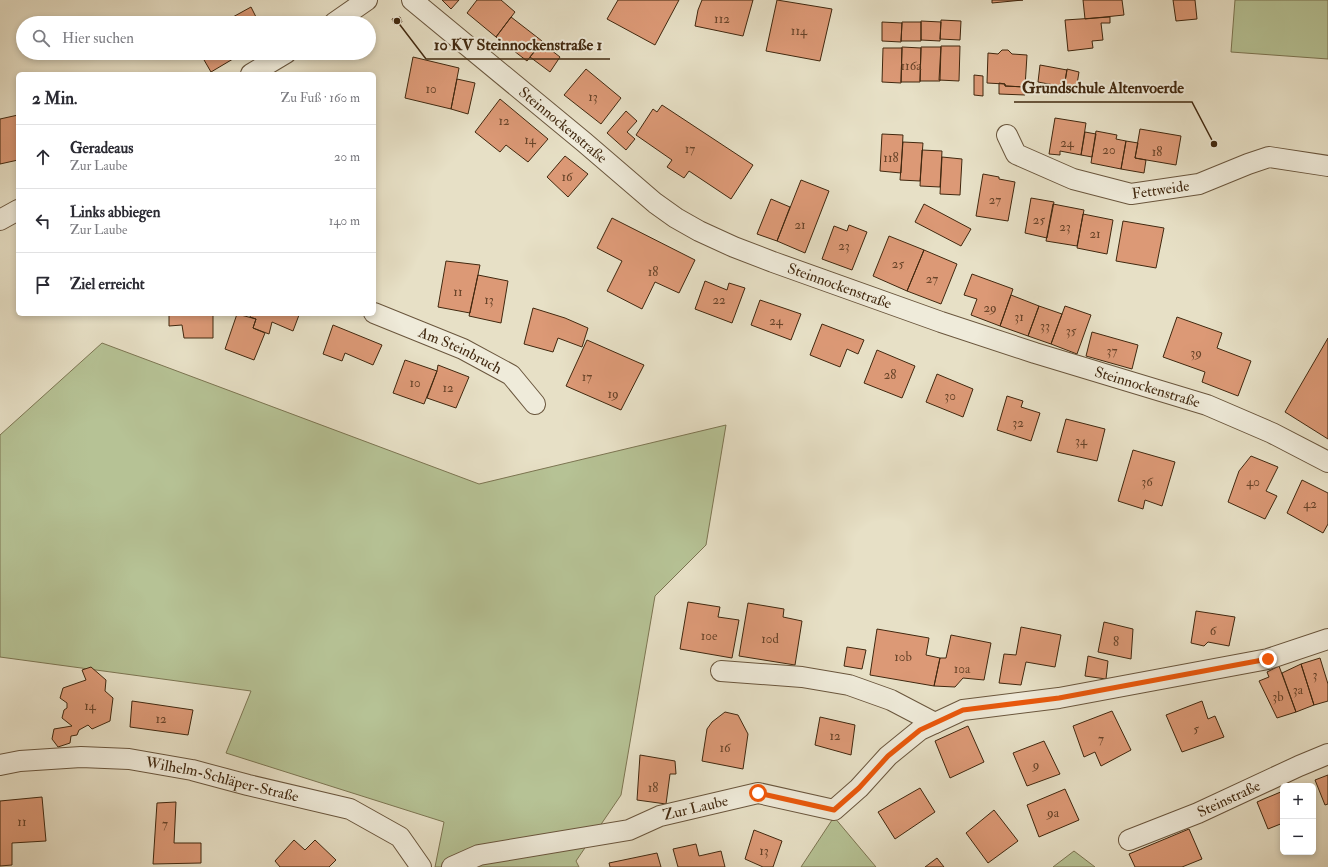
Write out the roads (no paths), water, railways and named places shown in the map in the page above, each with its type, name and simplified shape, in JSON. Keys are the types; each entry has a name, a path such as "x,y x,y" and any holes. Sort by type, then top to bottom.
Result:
{"street":[{"path":"344,16 367,0"},
{"name":"Steinnockenstraße","path":"412,0 656,203 676,218 699,231 734,247 773,262 941,322 1207,405 1272,433 1328,462"},
{"path":"254,72 274,60"},
{"name":"Fettweide","path":"1007,135 1016,154 1072,179 1131,194 1199,184 1269,157 1328,166"},
{"path":"0,220 16,211"},
{"name":"Am Steinbruch","path":"376,314 463,349 511,375 535,404"},
{"name":"Zur Laube","path":"452,867 479,855 629,830 660,816 758,793 834,810 859,788 888,756 920,730 963,710 1059,698 1268,659 1328,639"},
{"path":"721,671 802,678 849,685 891,700 935,723"},
{"name":"Steinstraße","path":"1129,840 1198,813 1328,754"},
{"name":"Wilhelm-Schläper-Straße","path":"0,765 20,761 81,757 129,759 192,770 350,809 400,838 422,867"}],"place":[{"name":"10 KV Steinnockenstraße 1","path":"397,21"},
{"name":"Grundschule Altenvoerde","path":"1214,144"}]}
